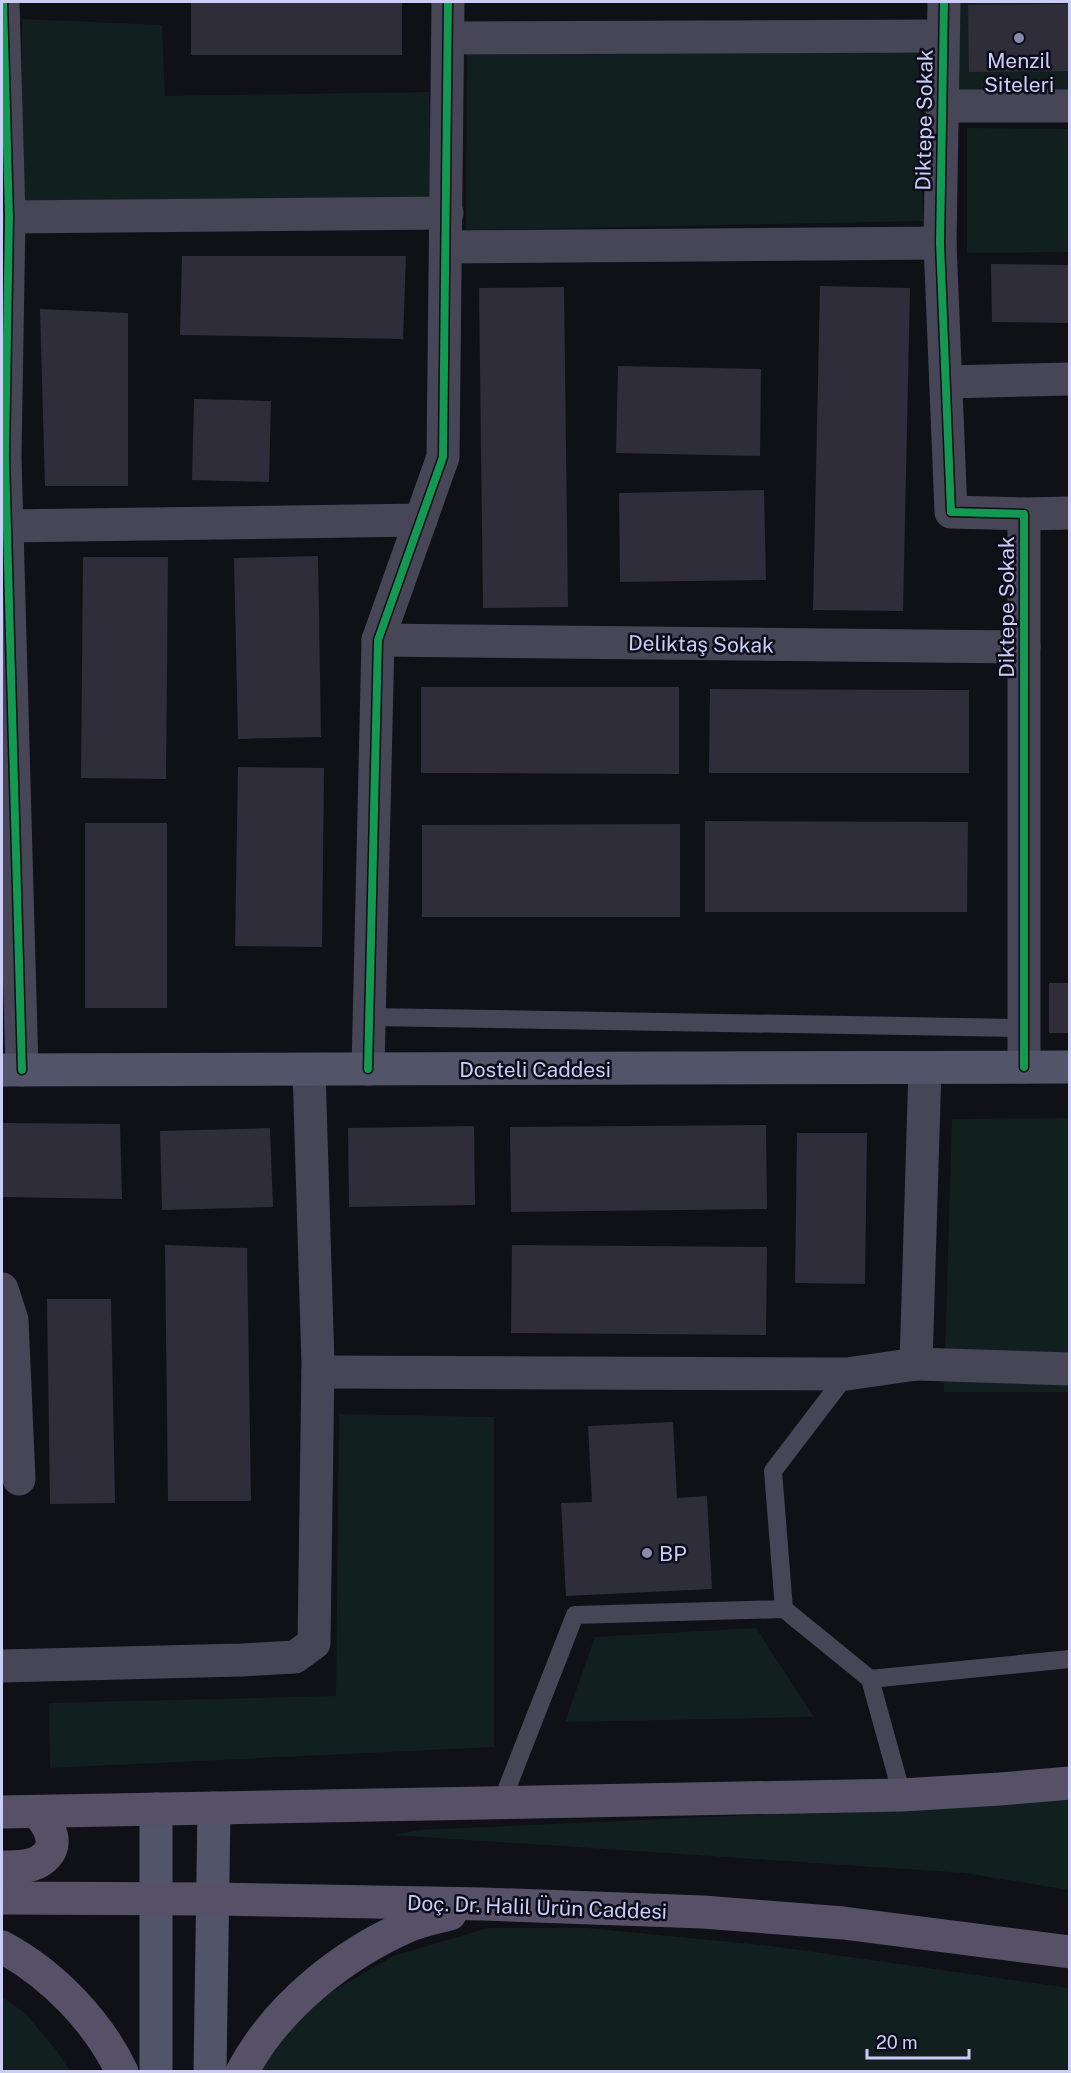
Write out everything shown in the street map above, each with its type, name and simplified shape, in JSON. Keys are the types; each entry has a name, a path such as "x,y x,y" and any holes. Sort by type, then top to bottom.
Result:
{"main road":[{"path":"2,1812 902,1794 1070,1783"},
{"path":"2,1868 22,1867 40,1862 50,1851 53,1838 50,1826 37,1812"},
{"name":"Doç. Dr. Halil Ürün Caddesi","path":"2,1898 484,1904 703,1912 819,1922 1070,1952"},
{"path":"243,2072 250,2057 277,2021 322,1978 363,1950 411,1925 484,1904"},
{"path":"2,1947 54,1984 90,2020 122,2072"}],"street":[{"path":"3,2 2,51 9,217 3,457 6,526 12,1070"},
{"path":"368,1069 378,640 443,457 448,2"},
{"name":"Diktepe Sokak","path":"944,2 940,243 951,513 1024,514 1024,1067"},
{"path":"448,38 943,36"},
{"path":"942,106 1070,106"},
{"path":"9,217 447,213"},
{"path":"446,247 940,243"},
{"path":"946,382 1070,379"},
{"path":"1024,514 1070,513"},
{"path":"6,526 421,520"},
{"name":"Deliktaş Sokak","path":"378,640 1024,647"},
{"name":"Dosteli Caddesi","path":"12,1070 1070,1067"},
{"path":"916,1364 925,1068"},
{"path":"2,1666 295,1657 314,1643 318,1372 309,1070"},
{"path":"2,1289 12,1320 19,1479"},
{"path":"318,1372 847,1374 916,1364 1070,1369"},
{"path":"210,2072 214,1808"},
{"path":"156,1809 158,1899 156,2072"}],"lane":[{"path":"369,1017 1024,1028"},
{"path":"784,1609 773,1471 847,1374"},
{"path":"502,1801 575,1615 784,1609 870,1679 902,1794"},
{"path":"870,1679 1070,1659"}],"shaded area":[{"path":"949,2 1068,2 1069,98 949,97"},
{"path":"22,19 162,25 165,96 429,92 432,201 22,202"},
{"path":"467,51 918,51 923,221 466,230"},
{"path":"967,128 1069,129 1069,252 967,253"},
{"path":"1069,1118 1069,1392 944,1392 952,1119"},
{"path":"339,1414 494,1417 494,1747 50,1768 49,1703 336,1696"},
{"path":"756,1628 814,1717 565,1722 595,1637"},
{"path":"1069,1797 1069,1890 965,1873 394,1835 419,1830 776,1814"},
{"path":"488,1928 587,1928 771,1946 1069,1988 1069,2071 258,2072 311,2004 393,1956"},
{"path":"2,1997 25,2013 56,2050 70,2071 2,2071"}],"building":[{"path":"191,2 402,2 402,55 191,55"},
{"name":"Menzil Siteleri","path":"1070,4 1070,71 969,72 968,5"},
{"path":"182,256 406,256 403,339 180,335"},
{"path":"991,264 1070,265 1070,323 992,322"},
{"path":"820,286 910,288 903,611 813,610"},
{"path":"564,287 568,607 483,608 479,288"},
{"path":"40,309 128,313 128,486 45,486"},
{"path":"618,366 761,369 760,456 616,453"},
{"path":"194,399 271,401 269,482 192,480"},
{"path":"764,490 766,580 620,582 619,493"},
{"path":"318,556 321,737 238,739 234,558"},
{"path":"83,557 168,557 166,779 81,778"},
{"path":"421,687 679,687 679,774 421,773"},
{"path":"710,689 969,690 969,773 709,773"},
{"path":"238,767 324,768 322,947 235,946"},
{"path":"705,821 968,822 967,912 705,912"},
{"path":"85,823 167,823 167,1008 85,1008"},
{"path":"680,824 680,917 422,917 422,825"},
{"path":"1049,983 1070,983 1070,1033 1049,1033"},
{"path":"2,1123 120,1124 122,1199 2,1197"},
{"path":"766,1125 767,1209 511,1212 510,1127"},
{"path":"474,1126 475,1205 349,1207 348,1128"},
{"path":"270,1128 273,1207 162,1210 160,1131"},
{"path":"797,1133 867,1133 865,1284 795,1283"},
{"path":"165,1245 247,1248 251,1501 168,1501"},
{"path":"512,1245 767,1247 766,1335 511,1333"},
{"path":"47,1299 111,1299 115,1503 50,1504"},
{"path":"673,1422 677,1498 707,1496 712,1589 566,1596 561,1503 592,1502 588,1426"}],"cycle path":[{"path":"3,2 9,217 5,457 22,1070"},
{"path":"368,1069 378,640 443,457 448,2"},
{"path":"944,2 940,243 951,512 1024,514 1024,1067"}],"place":[{"name":"Menzil Siteleri","path":"1019,38"},
{"name":"BP","path":"647,1553"}]}
